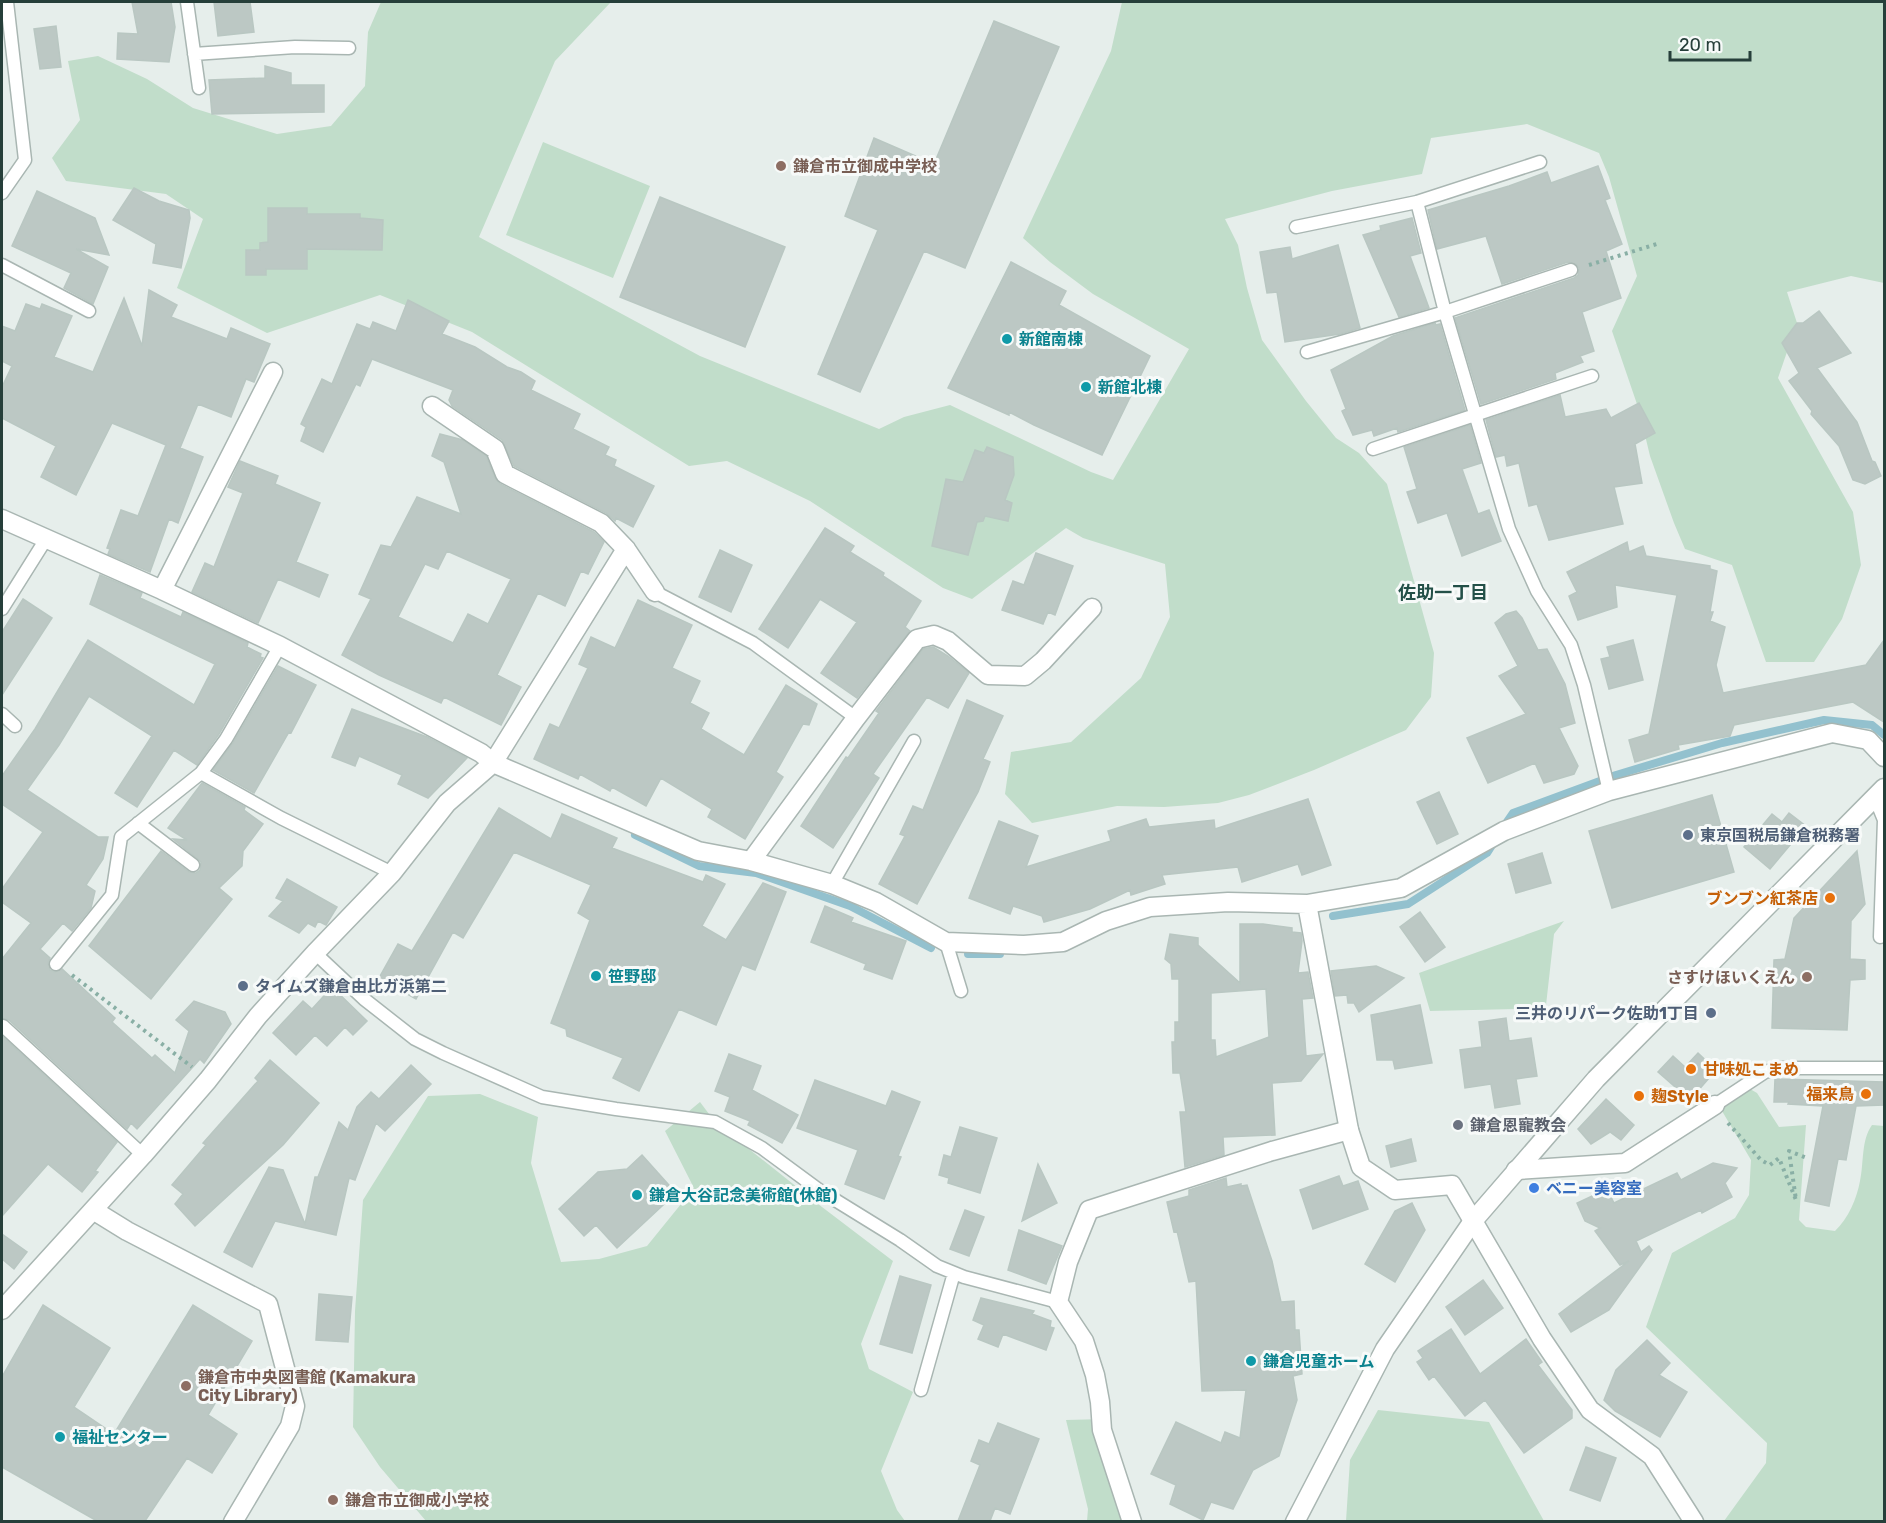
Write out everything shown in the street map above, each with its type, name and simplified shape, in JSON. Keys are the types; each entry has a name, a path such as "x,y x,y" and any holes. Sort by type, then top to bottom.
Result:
{"street":[{"path":"162,590 273,372"},
{"path":"432,406 495,449 505,474 601,523 626,549 655,592"},
{"path":"2,519 162,590 280,646 481,753 494,763 698,851 751,861 832,884 876,902 946,942 1024,945 1063,942 1106,921 1150,907 1228,902 1307,904 1401,888 1504,831 1609,791 1832,733 1868,740 1884,757"},
{"path":"2,1310 143,1155 208,1080 258,1016 392,873 447,803 494,763 626,549"},
{"path":"751,861 917,639 934,635 948,641 988,675 1024,676 1043,661 1092,608"},
{"path":"1295,1521 1384,1349 1473,1221 1596,1079 1880,793"},
{"path":"1307,904 1349,1130 1361,1167 1395,1190 1452,1185 1542,1339 1590,1410 1652,1456 1694,1521"},
{"path":"1516,1170 1625,1163 1715,1105"},
{"path":"1132,1521 1102,1430 1095,1375 1084,1341 1058,1302 1068,1262 1089,1210 1272,1151 1349,1130"},
{"path":"93,1210 127,1232 268,1304 295,1406 290,1426 233,1521"}],"lane":[{"path":"2,193 25,160 7,2"},
{"path":"187,2 199,88"},
{"path":"194,54 296,47 349,48"},
{"path":"1296,227 1417,202 1540,162"},
{"path":"1417,202 1445,312 1509,529 1537,591 1571,645 1584,685 1609,791"},
{"path":"2,265 88,311"},
{"path":"1307,352 1445,312 1571,270"},
{"path":"1373,449 1592,376"},
{"path":"2,609 46,539"},
{"path":"655,592 753,643 856,718"},
{"path":"56,964 112,895 121,837 201,773 226,739 280,646"},
{"path":"2,714 15,726"},
{"path":"832,884 914,741"},
{"path":"201,773 281,818 392,873"},
{"path":"1880,793 1884,820 1880,937"},
{"path":"138,823 193,865"},
{"path":"946,942 961,991"},
{"path":"315,953 364,999 424,1044 542,1097 716,1122 762,1148 819,1191 900,1240 937,1266 954,1273 1058,1302"},
{"path":"3,1026 143,1155"},
{"path":"1715,1105 1765,1072 1778,1068 1884,1068"},
{"path":"921,1390 954,1273"}],"path":[{"path":"1571,270 1660,243"},
{"path":"56,964 208,1080"},
{"path":"1715,1105 1734,1131 1761,1160 1770,1165 1779,1158 1796,1200 1789,1151 1807,1158"}],"green space":[{"path":"381,2 611,2 555,61 479,237 700,356 879,429 904,417 950,405 1091,472 1113,480 1189,349 1093,294 1050,262 1023,238 1111,51 1122,2 1884,2 1884,283 1851,276 1787,292 1797,323 1778,378 1853,512 1861,565 1842,619 1814,662 1766,662 1732,565 1685,549 1650,456 1639,410 1612,331 1637,276 1609,177 1599,153 1527,124 1431,138 1422,174 1332,191 1225,219 1238,245 1247,288 1262,340 1336,438 1359,453 1387,484 1434,653 1431,697 1406,730 1249,795 1218,803 1164,807 1117,806 1032,823 1005,794 1011,752 1071,742 1141,678 1170,617 1165,564 1083,538 1066,528 972,599 943,588 810,501 727,461 689,466 472,332 380,295 267,333 177,288 203,219 166,194 66,181 52,158 80,120 68,61 98,56 147,79 193,108 277,134 331,126 365,86 368,32"},
{"path":"543,142 650,186 613,278 506,235"},
{"path":"1564,921 1554,934 1545,1014 1516,1009 1430,1011 1419,973"},
{"path":"1750,1089 1757,1093 1779,1127 1806,1125 1799,1220 1806,1227 1835,1231 1840,1226 1857,1194 1868,1131 1872,1125 1884,1126 1884,1521 1724,1521 1766,1463 1767,1443 1646,1327 1672,1253 1735,1218 1749,1195 1751,1160 1722,1111 1722,1103"},
{"path":"480,1094 538,1117 531,1163 561,1262 599,1259 647,1246 694,1188 665,1131 700,1102 715,1122 893,1261 861,1344 869,1369 913,1392 881,1471 897,1510 905,1521 426,1521 380,1467 353,1427 355,1311 363,1200 428,1096"},
{"path":"1378,1410 1489,1422 1544,1521 1346,1521 1350,1460"},
{"path":"1105,1419 1118,1448 1141,1521 1087,1521 1088,1509 1066,1420"}],"building":[{"path":"132,2 171,2 175,27 169,62 117,59 118,33 138,34"},
{"path":"214,2 250,2 254,32 218,36"},
{"path":"994,21 1059,47 965,268 924,251 860,392 818,374 878,230 845,216 874,138 934,164"},
{"path":"56,26 61,67 40,69 34,29"},
{"path":"265,66 291,73 291,85 324,85 324,112 212,114 209,80 265,78"},
{"path":"1598,166 1610,198 1605,200 1622,244 1606,251 1621,298 1582,312 1594,351 1580,356 1583,362 1555,373 1556,379 1481,404 1455,318 1574,278 1578,275 1579,268 1576,264 1568,262 1502,284 1486,236 1437,249 1428,210 1547,172 1551,183"},
{"path":"134,188 159,201 189,210 190,218 181,268 153,263 156,244 113,220"},
{"path":"37,191 95,218 109,255 76,249 108,267 93,304 64,288 71,273 12,246"},
{"path":"660,197 785,247 745,347 620,297"},
{"path":"268,208 307,208 307,214 360,214 360,218 383,220 382,250 307,249 307,269 266,269 266,275 246,275 246,250 260,250 260,243 268,242"},
{"path":"1412,218 1421,253 1410,256 1429,308 1399,317 1363,235 1381,230 1380,226"},
{"path":"1338,245 1360,328 1340,334 1285,342 1277,292 1267,293 1260,252 1290,247 1292,259"},
{"path":"1011,262 1066,291 1059,305 1150,356 1102,455 1009,412 1009,415 948,388"},
{"path":"149,290 177,305 171,317 227,339 231,328 270,344 254,382 246,379 231,417 198,404 180,448 203,457 178,523 169,519 150,572 108,554 110,549 107,548 121,510 138,516 166,445 112,423 76,495 41,477 56,446 2,418 2,387 12,366 2,361 2,326 15,331 26,304 40,309 42,304 72,316 54,357 93,372 124,298 142,346"},
{"path":"408,300 449,321 442,334 475,347 507,367 521,372 535,381 531,390 580,414 573,429 609,447 605,455 616,460 614,466 654,486 633,527 616,518 615,521 606,513 514,466 502,440 452,406 449,400 453,390 372,359 360,386 356,384 323,452 301,441 306,427 301,424 322,379 332,384 357,324 370,329 373,322 396,331"},
{"path":"1819,311 1851,353 1817,368 1857,422 1872,461 1875,462 1881,476 1865,484 1853,480 1839,446 1811,414 1812,411 1789,381 1799,373 1782,343 1797,323 1803,323"},
{"path":"1435,323 1440,324 1465,410 1398,432 1397,428 1374,436 1372,430 1353,435 1342,411 1346,409 1331,370 1393,336"},
{"path":"1560,395 1565,417 1606,409 1611,418 1639,403 1655,433 1635,444 1642,483 1614,487 1623,524 1549,540 1537,504 1529,506 1519,463 1507,466 1505,455 1496,457 1486,420"},
{"path":"1470,425 1481,463 1462,469 1478,514 1489,510 1501,541 1462,556 1447,513 1418,523 1407,492 1417,489 1404,447"},
{"path":"440,434 463,440 486,456 500,484 594,532 604,542 588,574 581,571 565,606 538,593 497,675 521,687 501,725 444,697 441,703 379,675 342,655 371,599 359,594 381,545 391,547 417,497 461,514 444,462 432,456","holes":["447,551 511,579 488,624 468,614 453,643 398,617 425,564 438,569"]},
{"path":"987,447 1013,457 1014,475 1005,500 1012,503 1008,521 985,516 983,521 977,522 968,555 932,546 946,479 963,482 975,450 984,453"},
{"path":"240,461 278,476 275,484 320,503 296,562 328,575 319,597 278,579 258,623 192,592 205,563 214,567 243,493 228,487"},
{"path":"825,528 854,546 850,552 884,573 883,576 921,601 905,627 910,631 857,698 821,673 857,622 820,599 788,648 759,629"},
{"path":"1627,542 1629,552 1643,546 1646,556 1710,566 1710,569 1717,571 1710,621 1725,627 1716,665 1723,693 1866,665 1884,640 1884,722 1853,702 1734,725 1730,736 1678,745 1679,749 1635,762 1629,740 1649,734 1677,595 1615,585 1617,607 1578,620 1569,596 1577,592 1567,572"},
{"path":"720,550 752,565 731,612 699,597"},
{"path":"1036,553 1073,566 1055,615 1048,612 1043,624 1002,610 1013,581 1024,585"},
{"path":"100,575 142,593 140,598 181,617 183,612 248,643 247,647 261,654 260,657 263,658 219,734 197,765 174,750 137,807 115,793 152,736 89,696 59,745 27,790 98,837 108,837 103,859 86,885 95,891 91,908 72,931 63,923 40,949 50,958 48,963 50,970 55,972 62,969 115,1018 112,1022 152,1058 155,1055 175,1073 189,1031 176,1020 194,1001 225,1012 231,1024 204,1063 200,1059 137,1129 131,1123 127,1129 9,1020 2,1018 2,959 31,923 2,902 2,889 43,832 2,804 2,776 35,729 88,640 194,705 215,664 90,604"},
{"path":"23,599 52,618 2,695 2,632"},
{"path":"638,600 692,625 672,668 700,681 690,703 709,713 701,729 744,755 786,685 817,704 809,725 803,724 776,772 783,777 745,839 708,817 712,809 661,778 646,806 612,787 610,791 580,774 578,779 534,759 550,724 559,728 588,668 579,664 591,637 615,648"},
{"path":"1516,611 1538,650 1547,649 1565,684 1575,723 1559,728 1578,766 1574,774 1544,783 1535,763 1488,783 1467,738 1526,714 1499,676 1518,666 1495,623 1506,614"},
{"path":"1633,640 1643,680 1609,689 1601,659 1610,657 1607,647"},
{"path":"933,647 969,673 948,708 927,697 873,774 879,778 833,848 801,826 846,757 848,758 879,713 876,711 923,649"},
{"path":"278,666 316,685 291,733 289,732 254,793 213,770 233,743"},
{"path":"967,700 1003,716 983,759 990,762 978,792 917,904 879,884 905,836 900,834 913,806 923,810"},
{"path":"352,709 427,737 467,758 428,798 398,784 402,775 359,756 355,766 332,757"},
{"path":"202,783 245,807 244,810 263,824 243,851 242,866 219,888 232,899 151,999 89,946 161,851 189,872 196,873 200,870 201,862 173,839 187,840 168,828"},
{"path":"1439,792 1458,834 1437,844 1417,802"},
{"path":"1712,795 1734,872 1612,908 1589,831"},
{"path":"1308,799 1331,865 1302,875 1298,864 1242,882 1238,867 1162,875 1165,884 1131,895 1130,890 1090,909 1044,922 1042,916 1013,906 1010,914 969,898 999,821 1038,836 1026,867 1111,841 1108,831 1146,819 1149,827 1214,820 1215,829"},
{"path":"499,808 551,839 562,814 617,838 612,848 703,882 706,875 725,884 702,926 726,940 763,883 786,892 755,970 742,965 716,1025 679,1009 639,1091 613,1078 623,1058 567,1036 566,1029 551,1023 590,920 578,913 591,885 514,852 463,938 453,932 416,999 379,978 398,944 412,951"},
{"path":"1789,813 1806,826 1770,869 1744,847 1772,814 1782,822"},
{"path":"1857,851 1865,904 1851,921 1850,959 1865,960 1865,979 1850,980 1847,1030 1772,1028 1774,960 1785,959 1794,918"},
{"path":"1542,853 1551,883 1516,893 1508,864"},
{"path":"287,879 337,907 326,925 318,921 315,927 308,923 299,933 269,916 283,901 276,898"},
{"path":"825,906 853,918 851,922 906,941 892,979 864,969 866,964 811,942"},
{"path":"1420,912 1445,947 1425,962 1400,927"},
{"path":"1240,924 1292,928 1292,932 1301,933 1298,973 1308,972 1313,998 1302,999 1306,1056 1323,1054 1301,1081 1272,1083 1275,1135 1223,1137 1224,1155 1185,1167 1180,1112 1186,1112 1180,1073 1173,1073 1172,1042 1175,1042 1175,1022 1179,1022 1179,979 1172,979 1171,964 1165,959 1170,934 1198,938 1198,945 1240,983","holes":["1266,989 1269,1037 1216,1057 1215,1040 1211,1040 1211,993"]},
{"path":"1376,966 1404,978 1359,1012 1354,1003 1348,1003 1347,995 1335,996 1331,971"},
{"path":"332,987 367,1021 353,1035 345,1027 327,1046 315,1035 296,1055 273,1033 303,1001 312,1009"},
{"path":"1420,1005 1432,1063 1395,1069 1393,1060 1377,1060 1371,1015"},
{"path":"1506,1018 1509,1041 1531,1038 1537,1076 1516,1079 1520,1104 1495,1108 1491,1084 1465,1088 1460,1050 1482,1047 1479,1022"},
{"path":"2,1036 117,1142 82,1192 48,1164 2,1216"},
{"path":"1698,1053 1716,1070 1690,1100 1658,1072 1673,1056 1685,1067"},
{"path":"729,1054 761,1066 752,1090 798,1115 782,1143 748,1125 750,1121 725,1111 730,1097 715,1091"},
{"path":"270,1060 319,1103 283,1145 195,1226 175,1204 183,1194 172,1185 206,1145 203,1143 258,1081 255,1078"},
{"path":"411,1065 431,1084 385,1131 376,1123 355,1180 349,1178 336,1235 275,1221 252,1267 224,1252 269,1167 283,1170 305,1224 315,1177 318,1177 339,1122 348,1130 357,1107 371,1092 379,1099"},
{"path":"1775,1079 1884,1082 1884,1105 1856,1106 1846,1160 1838,1159 1829,1206 1805,1201 1823,1106 1774,1102"},
{"path":"815,1080 886,1106 892,1091 920,1102 898,1156 901,1157 884,1199 845,1184 858,1150 797,1128"},
{"path":"1606,1099 1634,1125 1621,1140 1610,1132 1591,1144 1578,1129"},
{"path":"960,1127 997,1138 980,1193 948,1183 949,1178 939,1175 944,1155 951,1157"},
{"path":"1411,1139 1416,1161 1391,1167 1386,1146"},
{"path":"642,1155 676,1193 617,1248 596,1225 584,1236 559,1209 598,1172 627,1169"},
{"path":"1713,1163 1737,1168 1725,1183 1732,1197 1702,1213 1701,1210 1636,1241 1641,1252 1649,1246 1652,1250 1609,1310 1571,1332 1559,1314 1629,1261 1620,1265 1595,1231 1600,1228 1585,1221 1577,1203 1607,1189 1614,1203 1677,1173 1681,1180"},
{"path":"1038,1164 1057,1203 1022,1221"},
{"path":"1339,1176 1343,1186 1358,1181 1368,1209 1313,1229 1300,1190"},
{"name":"鎌倉児童ホーム","path":"1226,1178 1227,1187 1247,1185 1272,1261 1281,1302 1294,1301 1295,1330 1299,1330 1302,1374 1293,1376 1297,1400 1279,1456 1253,1470 1233,1509 1211,1502 1203,1520 1170,1504 1176,1485 1151,1474 1176,1422 1221,1443 1225,1432 1240,1438 1246,1390 1202,1391 1196,1281 1189,1282 1177,1231 1174,1232 1167,1202 1189,1196 1189,1190"},
{"path":"1412,1203 1425,1230 1395,1282 1365,1264 1395,1211"},
{"path":"965,1210 984,1217 969,1256 950,1249"},
{"path":"1019,1230 1062,1246 1046,1284 1008,1270"},
{"path":"2,1234 27,1252 14,1269 2,1259"},
{"path":"900,1276 931,1285 912,1353 880,1344"},
{"path":"1483,1280 1503,1308 1465,1335 1446,1307"},
{"path":"319,1294 352,1297 348,1342 316,1340"},
{"path":"981,1298 1034,1311 1032,1314 1051,1321 1050,1327 1054,1328 1046,1350 1003,1334 998,1347 978,1339 984,1325 973,1320"},
{"name":"福祉センター","path":"43,1305 110,1348 74,1407 114,1434 193,1305 252,1341 208,1415 237,1434 212,1473 187,1458 145,1521 97,1521 2,1467 2,1377"},
{"path":"1451,1329 1480,1374 1526,1339 1542,1362 1538,1365 1572,1410 1572,1418 1524,1453 1485,1400 1465,1416 1434,1376 1429,1380 1417,1362 1423,1358 1418,1351"},
{"path":"1647,1340 1670,1363 1659,1375 1687,1392 1660,1437 1615,1411 1604,1400 1616,1370"},
{"path":"998,1423 1039,1439 1010,1514 995,1508 990,1521 958,1521 980,1465 971,1461 979,1440 989,1444"},
{"path":"1586,1447 1616,1458 1600,1501 1570,1490"}],"waterway":[{"path":"1502,829 1513,813 1616,775 1722,743 1824,720 1872,725 1884,735"},
{"path":"635,835 699,866 756,873 850,906 931,948"},
{"path":"1333,916 1408,904 1487,853 1494,842"},
{"path":"968,954 1000,954"}],"place":[{"name":"鎌倉市立御成中学校","path":"781,166"},
{"name":"新館南棟","path":"1007,339"},
{"name":"新館北棟","path":"1086,387"},
{"name":"東京国税局鎌倉税務署","path":"1688,835"},
{"name":"ブンブン紅茶店","path":"1830,898"},
{"name":"笹野邸","path":"596,976"},
{"name":"さすけほいくえん","path":"1807,977"},
{"name":"タイムズ鎌倉由比ガ浜第二","path":"243,986"},
{"name":"三井のリパーク佐助1丁目","path":"1711,1013"},
{"name":"甘味処こまめ","path":"1691,1069"},
{"name":"福来鳥","path":"1866,1094"},
{"name":"麹Style","path":"1639,1096"},
{"name":"鎌倉恩寵教会","path":"1458,1125"},
{"name":"ベニー美容室","path":"1534,1188"},
{"name":"鎌倉大谷記念美術館(休館)","path":"637,1195"},
{"name":"鎌倉児童ホーム","path":"1251,1361"},
{"name":"鎌倉市中央図書館 (Kamakura City Library)","path":"186,1386"},
{"name":"福祉センター","path":"60,1437"},
{"name":"鎌倉市立御成小学校","path":"333,1500"}],"district":[{"name":"佐助一丁目","path":"1443,593"}]}
